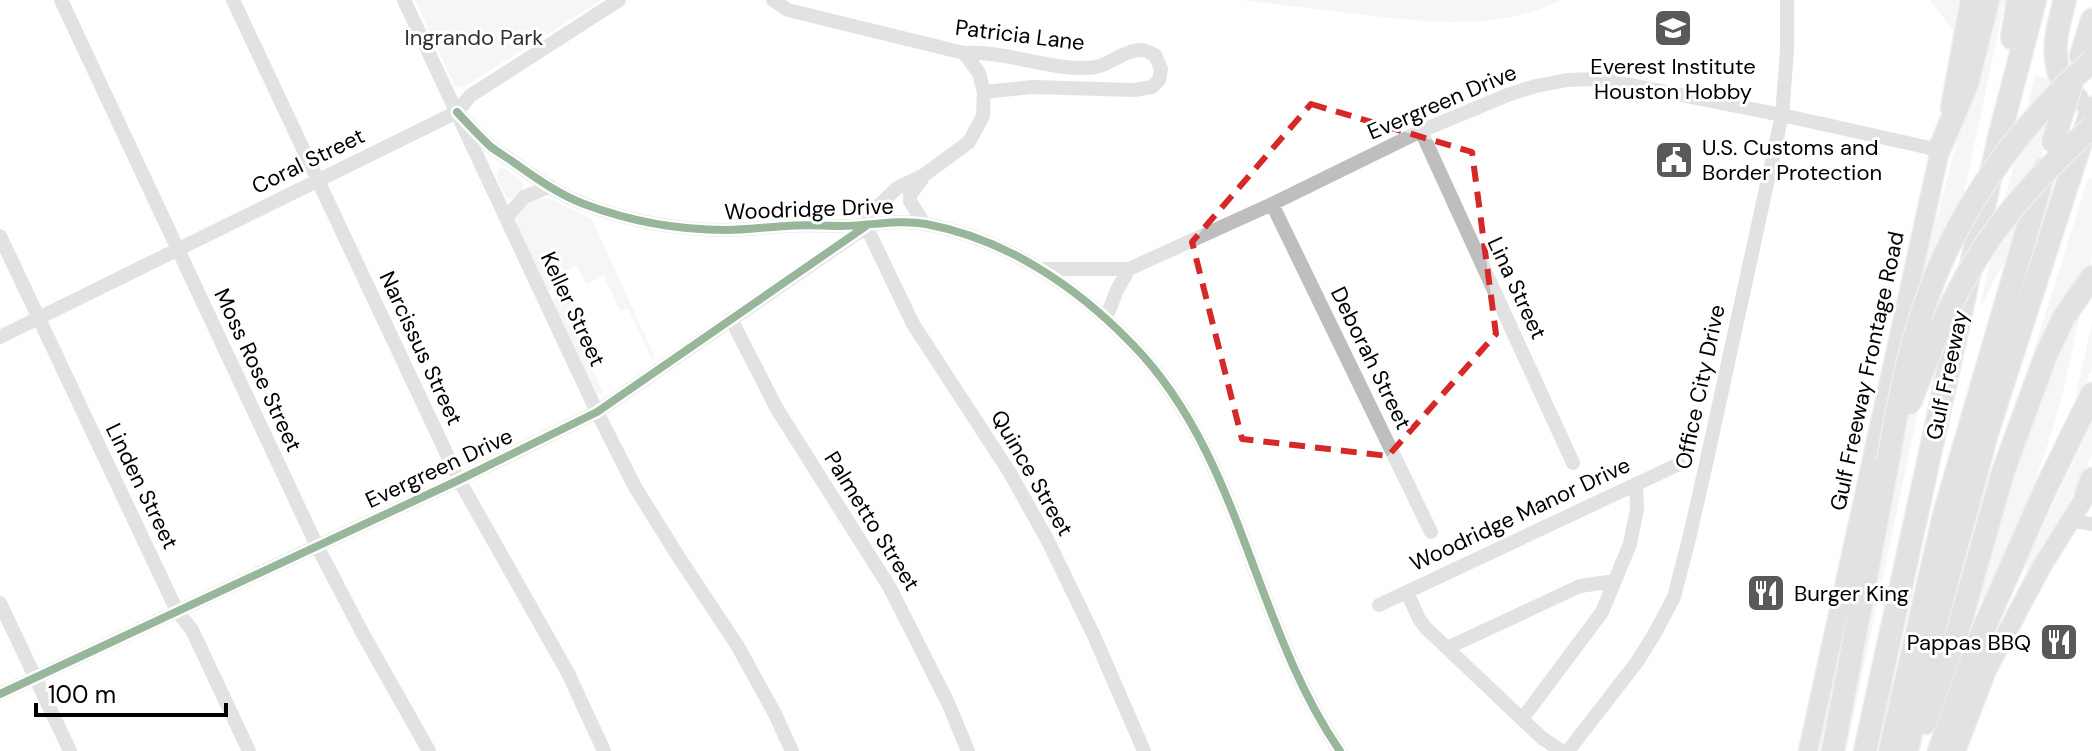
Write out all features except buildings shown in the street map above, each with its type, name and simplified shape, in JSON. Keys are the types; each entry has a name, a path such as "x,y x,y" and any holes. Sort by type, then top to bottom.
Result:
{"highway":[{"path":"1939,150 1967,84 1988,0"},
{"path":"1999,138 2018,0"},
{"name":"Gulf Freeway","path":"1865,751 1999,138 2035,0"},
{"path":"1907,751 1941,603 1987,433 2092,107 2067,90 2057,71 2055,48 2065,0"},
{"name":"Gulf Freeway","path":"1890,751 1944,515 2053,142 2086,58 2092,20"},
{"path":"1833,751 1905,376 1937,271 1984,185 2018,137 2086,58"},
{"path":"1888,461 1935,340 1988,241 2021,199 2092,127"},
{"path":"1915,751 1958,630 2003,472 2046,355 2064,317 2092,277"},
{"path":"1939,751 1980,637 2045,490 2092,394"}],"main road":[{"name":"Gulf Freeway Frontage Road","path":"1808,751 1953,93 1970,0"},
{"path":"1956,751 1987,670 2042,566 2090,487"}],"street":[{"name":"Moss Rose Street","path":"61,0 317,546 429,751"},
{"name":"Narcissus Street","path":"233,0 459,480 568,673 604,751"},
{"name":"Keller Street","path":"404,0 635,487 737,645 792,751"},
{"name":"Coral Street","path":"0,337 457,112 470,96 619,0"},
{"name":"Patricia Lane","path":"773,0 788,10 964,53 985,52 1069,66 1097,67 1143,50 1155,55 1161,69 1159,80 1152,87 1134,90 1033,87 984,92"},
{"name":"Office City Drive","path":"1565,751 1637,662 1674,597 1693,524 1782,115 1787,0"},
{"path":"866,226 870,214 897,188 924,175 969,142 983,116 984,92 979,73 964,53"},
{"name":"Evergreen Drive","path":"1129,269 1421,131 1510,94 1567,80 1596,79 1621,83 1939,150"},
{"name":"Woodridge Drive","path":"457,112 492,147 550,186 582,203 630,219 723,230 789,225 924,224 1012,252 1043,269 1106,318 1158,372 1186,411 1206,447 1297,673 1323,726 1340,751"},
{"name":"Lina Street","path":"1421,131 1573,463"},
{"path":"924,175 910,195 910,201 924,224"},
{"path":"506,218 524,197 550,186"},
{"name":"Deborah Street","path":"1272,204 1431,532"},
{"name":"Evergreen Drive","path":"0,694 459,480 597,412 866,226"},
{"name":"Quince Street","path":"866,226 913,324 1010,473 1048,541 1144,751"},
{"name":"Linden Street","path":"0,236 177,611 192,630 249,751"},
{"path":"1043,269 1129,269 1106,318"},
{"name":"Palmetto Street","path":"731,319 777,409 890,588 942,691 968,751"},
{"name":"Woodridge Manor Drive","path":"1379,605 1679,464"},
{"path":"1522,719 1602,612 1630,544 1637,509 1636,484"},
{"path":"2070,520 2092,524"},
{"path":"1447,648 1580,586 1615,581"},
{"path":"1407,592 1426,628 1542,738 1565,751"},
{"path":"0,603 70,751"}],"highlighted area":[{"path":"1311,104 1472,152 1496,334 1388,456 1242,439 1192,242"}],"green space":[{"name":"Ingrando Park","path":"415,0 602,0 462,88 455,86"},
{"path":"1241,0 1561,0 1512,17 1435,22"},
{"path":"1930,0 1961,0 1954,32"},
{"path":"1994,0 2005,0 1846,751 1818,751 1924,267"},
{"path":"2035,75 2049,78 2060,97 2011,254 1997,274 1982,306 1981,300"},
{"path":"504,168 524,186 509,199 497,177 498,169"},
{"path":"2092,178 2092,257 2063,393 2045,453 2012,541 1967,632 2016,407 2087,182"},
{"path":"540,197 592,219 655,358 652,359 628,308 620,311 604,276 586,284 577,266 554,276 558,286 548,291 517,227 516,217 529,200"},
{"path":"569,291 586,327 575,332 603,393 597,395 552,300"},
{"path":"2092,323 2092,369 2080,395 2076,394"},
{"path":"2092,423 2092,455 2065,511 2026,578 2025,564"}],"cycle path":[{"path":"457,112 491,147 540,181 575,200 618,215 708,230 894,222 926,224 956,231 1012,253 1063,284 1132,344 1169,388 1199,437 1223,489 1286,650 1311,702 1340,751"},
{"path":"0,694 459,480 597,412 866,226"}],"place":[{"name":"Everest Institute Houston Hobby","path":"1673,28"},
{"name":"U.S. Customs and Border Protection","path":"1674,160"},
{"name":"Burger King","path":"1766,593"},
{"name":"Pappas BBQ","path":"2059,642"}]}
